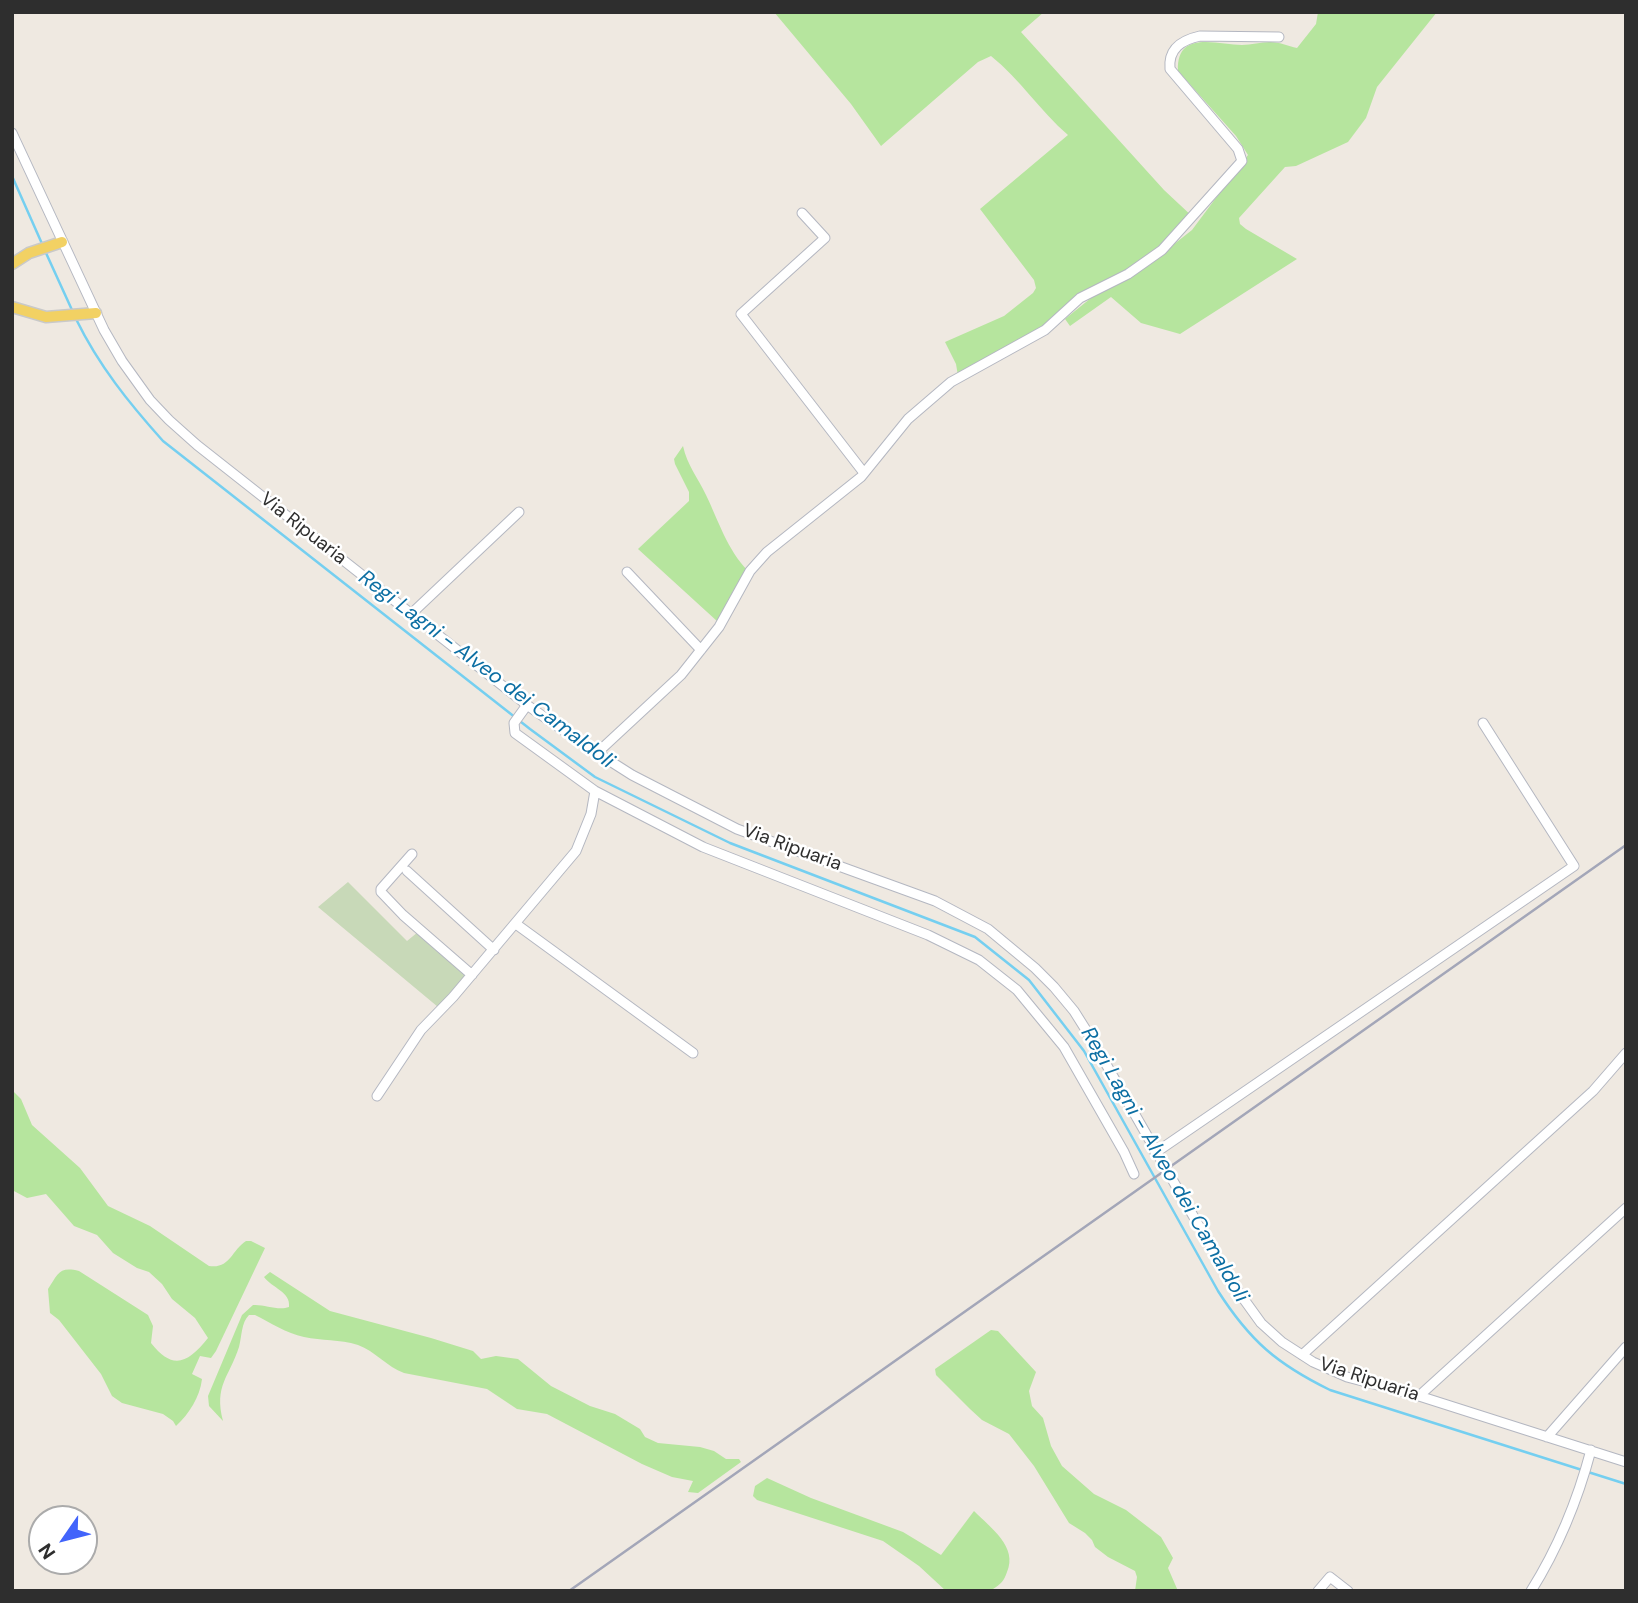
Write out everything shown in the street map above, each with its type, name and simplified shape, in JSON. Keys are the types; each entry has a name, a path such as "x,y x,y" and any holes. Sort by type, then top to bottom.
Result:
{"main road":[{"path":"12,264 35,250 62,242"},
{"path":"12,307 32,314 91,314"}],"street":[{"path":"597,753 681,675 719,627 750,571 767,552 864,473 908,419 951,382 1045,330 1080,298 1128,274 1162,250 1242,161 1238,149 1170,69 1169,59 1175,47 1200,36 1279,37"},
{"name":"Via Ripuaria","path":"12,133 62,242 91,314 150,400 169,420 524,708 665,793 737,829 935,901 988,929 1035,968 1074,1011 1230,1280 1248,1306 1275,1335 1302,1355 1347,1377 1419,1396 1547,1437 1590,1454 1626,1462"},
{"path":"802,213 825,238 741,314 864,473"},
{"path":"411,614 519,512"},
{"path":"627,572 701,650"},
{"path":"524,708 513,727 519,738 595,791 703,847 928,935 979,960 1017,990 1064,1047 1134,1174"},
{"path":"1155,1153 1574,866 1483,723"},
{"path":"377,1096 421,1030 494,950 576,851 591,814 595,791"},
{"path":"412,854 380,890 403,915 472,975"},
{"path":"407,871 494,950"},
{"path":"516,924 694,1054"},
{"path":"1302,1355 1593,1091 1626,1053"},
{"path":"1419,1396 1626,1208"},
{"path":"1547,1437 1626,1348"},
{"path":"1531,1591 1568,1519 1590,1454"},
{"path":"1318,1591 1330,1577 1348,1591"}],"green space":[{"path":"774,12 1044,12 1021,32 1164,190 1194,218 1181,233 1033,334 958,376 956,364 945,342 1004,316 1036,288 1034,280 980,209 1068,135 991,56 978,62 881,146 851,104"},
{"path":"1318,12 1437,12 1377,87 1366,118 1348,142 1296,166 1285,167 1239,218 1240,224 1246,229 1297,259 1180,334 1141,323 1111,297 1070,326 1065,319 1091,298 1150,263 1192,230 1248,155 1236,136 1178,71 1179,58 1184,49 1200,42 1242,45 1273,42 1297,48 1316,24"},
{"path":"683,446 729,544 748,571 718,622 638,549 689,501 689,492 674,459"},
{"path":"348,882 407,941 418,932 468,975 438,1007 318,907"},
{"path":"12,1090 21,1099 32,1125 80,1168 108,1206 150,1226 209,1266 222,1265 246,1241 265,1248 216,1351 211,1358 200,1356 192,1374 202,1379 199,1392 189,1411 176,1426 163,1414 122,1403 112,1396 101,1374 59,1320 50,1313 48,1289 63,1271 79,1271 148,1315 153,1326 151,1343 166,1358 187,1358 208,1338 195,1318 172,1299 162,1284 149,1272 113,1253 97,1235 74,1226 46,1194 27,1198 12,1190"},
{"path":"270,1272 330,1311 473,1351 481,1359 496,1356 518,1359 551,1386 590,1406 615,1414 640,1429 645,1437 658,1443 700,1447 714,1451 726,1459 739,1459 741,1462 698,1493 688,1492 693,1481 672,1477 642,1464 547,1414 517,1409 487,1389 404,1373 358,1345 297,1335 255,1315 249,1315 244,1322 239,1347 221,1390 223,1421 209,1406 208,1396 242,1315 253,1305 289,1307 284,1294 264,1277"},
{"path":"991,1330 998,1331 1036,1372 1029,1391 1032,1406 1043,1418 1051,1446 1062,1466 1094,1494 1126,1510 1161,1537 1173,1558 1168,1568 1178,1591 1135,1591 1135,1571 1108,1557 1095,1547 1085,1533 1069,1523 1034,1466 1009,1434 982,1420 936,1375 935,1369"},
{"path":"767,1478 811,1498 903,1532 941,1555 974,1511 1006,1546 1009,1563 1006,1575 993,1589 995,1591 946,1591 919,1566 883,1541 757,1500 753,1496 755,1486"}],"waterway":[{"name":"Regi Lagni - Alveo dei Camaldoli","path":"12,176 43,246"},
{"name":"Regi Lagni - Alveo dei Camaldoli","path":"46,253 72,310"},
{"name":"Regi Lagni - Alveo dei Camaldoli","path":"76,319 115,383 163,441 595,777 730,843 975,937 1029,980 1084,1051 1218,1291 1242,1324 1266,1350 1295,1371 1330,1390 1582,1470"},
{"name":"Regi Lagni - Alveo dei Camaldoli","path":"1588,1472 1626,1484"}],"railway":[{"path":"569,1591 1626,845"}]}
